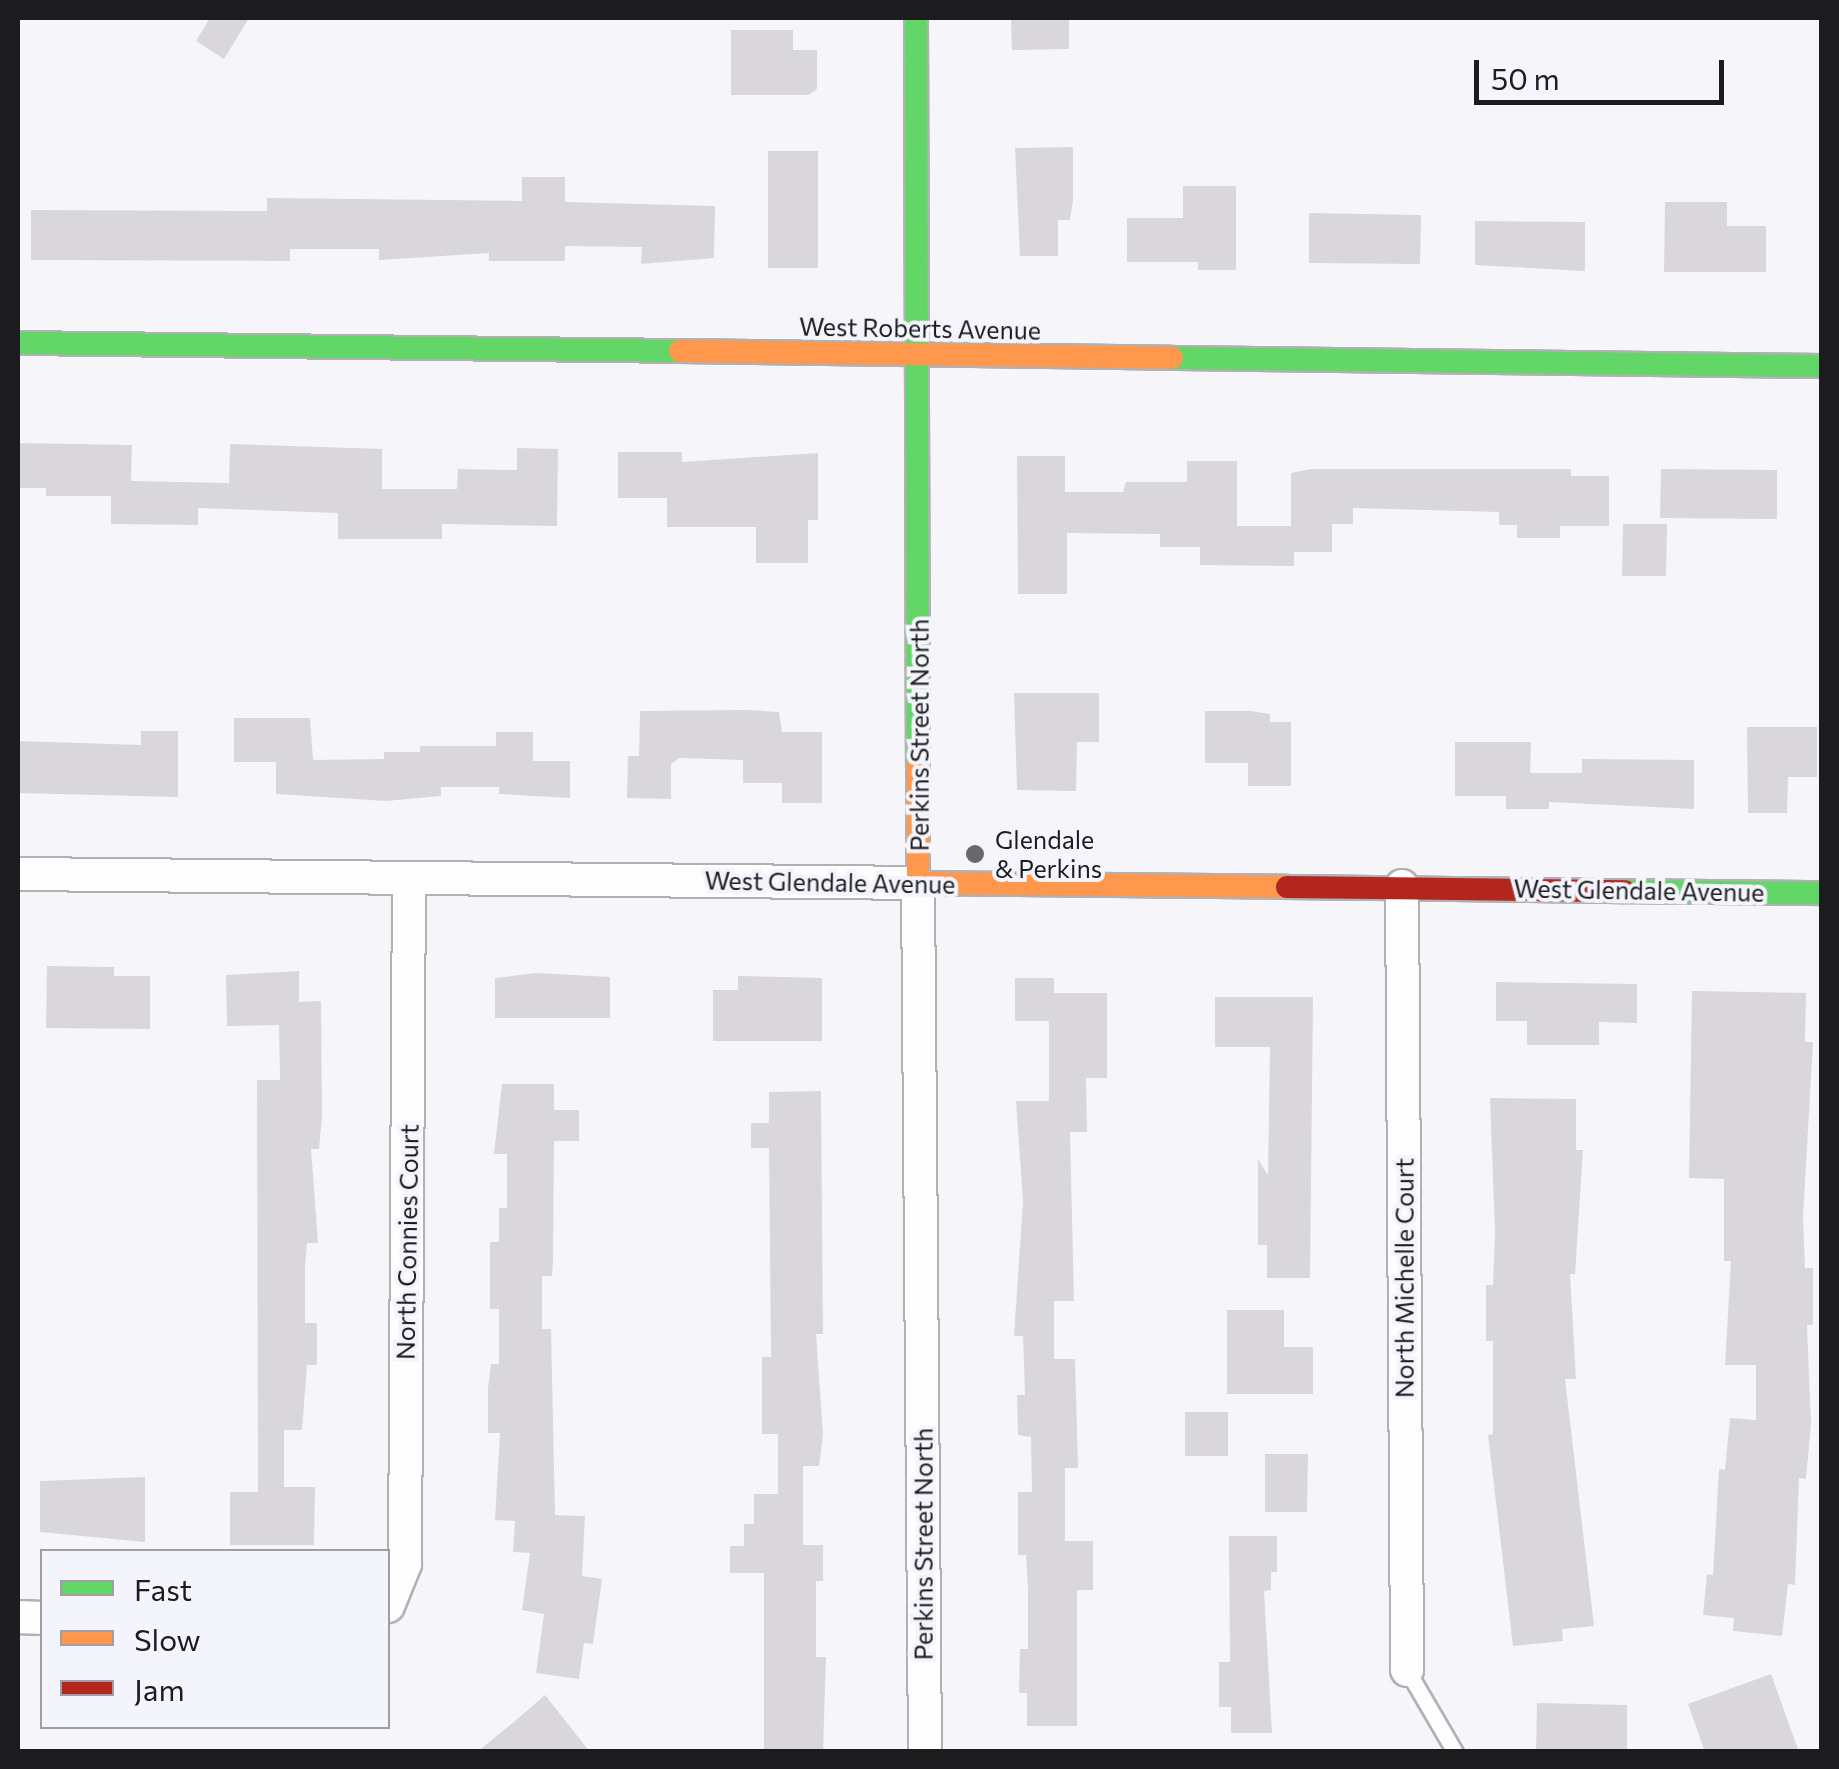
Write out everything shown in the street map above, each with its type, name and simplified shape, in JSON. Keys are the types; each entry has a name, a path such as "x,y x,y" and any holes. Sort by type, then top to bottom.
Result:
{"street":[{"name":"Perkins Street North","path":"916,18 925,1752"},
{"name":"West Roberts Avenue","path":"18,343 1822,366"},
{"name":"West Glendale Avenue","path":"18,874 1822,893"},
{"name":"North Connies Court","path":"390,1605 405,1564 409,878"},
{"name":"North Michelle Court","path":"1402,886 1408,1670"}],"lane":[{"path":"1408,1670 1456,1752"}],"building":[{"path":"210,18 249,18 224,59 196,41"},
{"path":"1011,18 1069,18 1069,49 1012,50"},
{"path":"731,30 793,30 793,50 817,50 817,89 808,95 731,95"},
{"path":"1073,147 1073,200 1070,220 1058,220 1058,256 1020,256 1015,148"},
{"path":"768,151 818,151 818,268 768,268"},
{"path":"522,177 565,177 565,202 715,206 714,258 641,264 642,247 565,246 565,261 489,261 489,253 379,260 379,249 290,249 290,261 31,260 31,210 267,211 267,198 522,201"},
{"path":"1183,186 1236,186 1236,270 1198,270 1198,262 1127,262 1127,218 1183,218"},
{"path":"1665,202 1727,202 1727,226 1766,226 1766,272 1664,272"},
{"path":"1309,213 1421,215 1420,264 1309,263"},
{"path":"1475,221 1585,222 1585,271 1475,265"},
{"path":"18,443 132,445 131,481 229,483 230,444 382,449 382,489 457,489 458,469 517,470 517,448 558,449 557,526 442,524 442,539 338,539 338,513 198,508 198,525 111,524 111,496 46,496 46,488 18,488"},
{"path":"618,452 682,452 682,462 818,453 818,520 808,520 808,563 756,563 756,527 667,527 667,498 618,498"},
{"path":"1017,456 1065,456 1065,492 1123,492 1126,482 1187,482 1187,461 1237,461 1237,526 1291,526 1291,473 1311,469 1571,469 1571,476 1609,476 1609,526 1560,526 1560,538 1517,538 1517,525 1499,525 1499,512 1353,508 1353,524 1332,524 1332,552 1294,552 1294,566 1200,565 1200,547 1160,547 1160,534 1067,533 1067,594 1018,594"},
{"path":"1661,469 1777,470 1777,519 1660,518"},
{"path":"1623,524 1667,524 1666,576 1622,576"},
{"path":"1014,693 1099,693 1099,742 1077,742 1076,791 1017,790"},
{"path":"640,711 779,712 782,732 822,732 822,803 782,803 782,783 743,783 743,760 679,758 671,764 671,799 627,798 628,756 639,756"},
{"path":"1205,711 1251,711 1270,714 1270,722 1291,722 1291,786 1248,786 1248,763 1205,763"},
{"path":"234,718 310,718 313,760 384,759 384,752 420,752 420,746 496,746 496,732 533,732 533,761 570,761 570,798 499,794 499,787 441,787 441,796 386,801 276,794 276,762 234,762"},
{"path":"1747,727 1817,727 1817,777 1788,777 1787,813 1748,813"},
{"path":"141,731 178,731 178,797 18,793 18,741 141,745"},
{"path":"1455,742 1531,742 1530,773 1582,773 1582,759 1694,760 1694,809 1549,802 1549,809 1506,809 1506,796 1455,796"},
{"path":"47,966 114,967 114,976 150,976 150,1029 46,1028"},
{"path":"299,971 299,1002 321,1001 322,1116 319,1149 311,1149 318,1243 307,1243 305,1267 305,1323 317,1323 317,1365 307,1365 302,1430 284,1430 284,1487 315,1487 314,1545 230,1545 230,1492 258,1492 257,1080 280,1080 279,1025 227,1026 226,975"},
{"path":"536,973 610,977 610,1018 495,1018 495,978"},
{"path":"738,976 822,978 822,1041 713,1041 713,990 738,990"},
{"path":"1015,978 1054,978 1054,993 1107,993 1107,1078 1086,1078 1087,1132 1070,1132 1074,1301 1054,1301 1054,1359 1075,1359 1078,1468 1065,1468 1065,1541 1093,1541 1093,1590 1077,1590 1077,1726 1027,1726 1027,1693 1019,1693 1020,1649 1028,1649 1028,1590 1026,1555 1018,1555 1018,1492 1032,1492 1031,1437 1018,1435 1017,1395 1025,1395 1023,1336 1014,1336 1023,1201 1016,1101 1049,1101 1049,1021 1015,1021"},
{"path":"1496,982 1637,984 1637,1023 1599,1022 1599,1045 1527,1045 1527,1021 1496,1021"},
{"path":"1692,991 1806,993 1805,1042 1813,1042 1803,1217 1805,1268 1813,1268 1813,1325 1807,1325 1811,1424 1806,1479 1799,1478 1795,1585 1788,1584 1782,1636 1733,1631 1734,1618 1703,1615 1707,1574 1713,1575 1719,1469 1725,1470 1730,1418 1756,1420 1756,1365 1725,1365 1731,1261 1724,1261 1724,1179 1689,1178"},
{"path":"1215,997 1313,997 1310,1278 1267,1278 1267,1245 1258,1245 1258,1159 1268,1175 1270,1047 1215,1047"},
{"path":"502,1084 554,1084 554,1110 579,1110 579,1141 554,1141 553,1261 552,1276 542,1276 542,1329 551,1329 555,1515 585,1516 582,1576 602,1579 593,1644 584,1643 579,1679 536,1673 544,1614 522,1610 530,1553 513,1552 515,1521 495,1520 500,1433 488,1433 488,1388 491,1364 499,1364 499,1309 490,1309 490,1242 499,1242 499,1208 507,1208 507,1154 494,1154"},
{"path":"821,1091 823,1334 816,1334 823,1434 819,1466 803,1466 803,1545 823,1545 823,1581 816,1581 816,1657 826,1657 823,1752 764,1752 764,1573 730,1573 730,1546 744,1546 744,1524 754,1524 754,1494 778,1494 778,1434 762,1434 762,1357 771,1357 769,1148 751,1148 751,1123 769,1123 769,1092"},
{"path":"1490,1098 1576,1099 1576,1150 1583,1150 1575,1274 1570,1274 1576,1379 1565,1379 1594,1626 1562,1629 1563,1641 1513,1646 1488,1435 1493,1434 1493,1341 1486,1341 1486,1285 1493,1285 1495,1233"},
{"path":"1227,1310 1284,1310 1284,1347 1313,1347 1313,1394 1227,1394"},
{"path":"1185,1412 1228,1412 1228,1456 1185,1456"},
{"path":"1265,1454 1308,1454 1307,1512 1265,1512"},
{"path":"145,1477 145,1542 40,1532 40,1481"},
{"path":"1229,1536 1277,1536 1277,1572 1271,1572 1271,1590 1264,1591 1272,1733 1231,1733 1231,1707 1219,1707 1219,1662 1230,1662"},
{"path":"1771,1674 1799,1752 1705,1752 1688,1704"},
{"path":"545,1695 590,1752 477,1752 515,1721"},
{"path":"1537,1703 1627,1705 1627,1752 1536,1752"}],"traffic: fast":[{"path":"916,18 918,767"},
{"path":"18,343 680,351"},
{"path":"1172,358 1822,366"},
{"path":"1625,891 1822,893"}],"traffic: slow":[{"path":"680,351 1172,358"},
{"path":"918,767 918,883 1287,887"}],"traffic: jam":[{"path":"1287,887 1625,891"}],"place":[{"name":"Glendale & Perkins","path":"975,854"}]}
